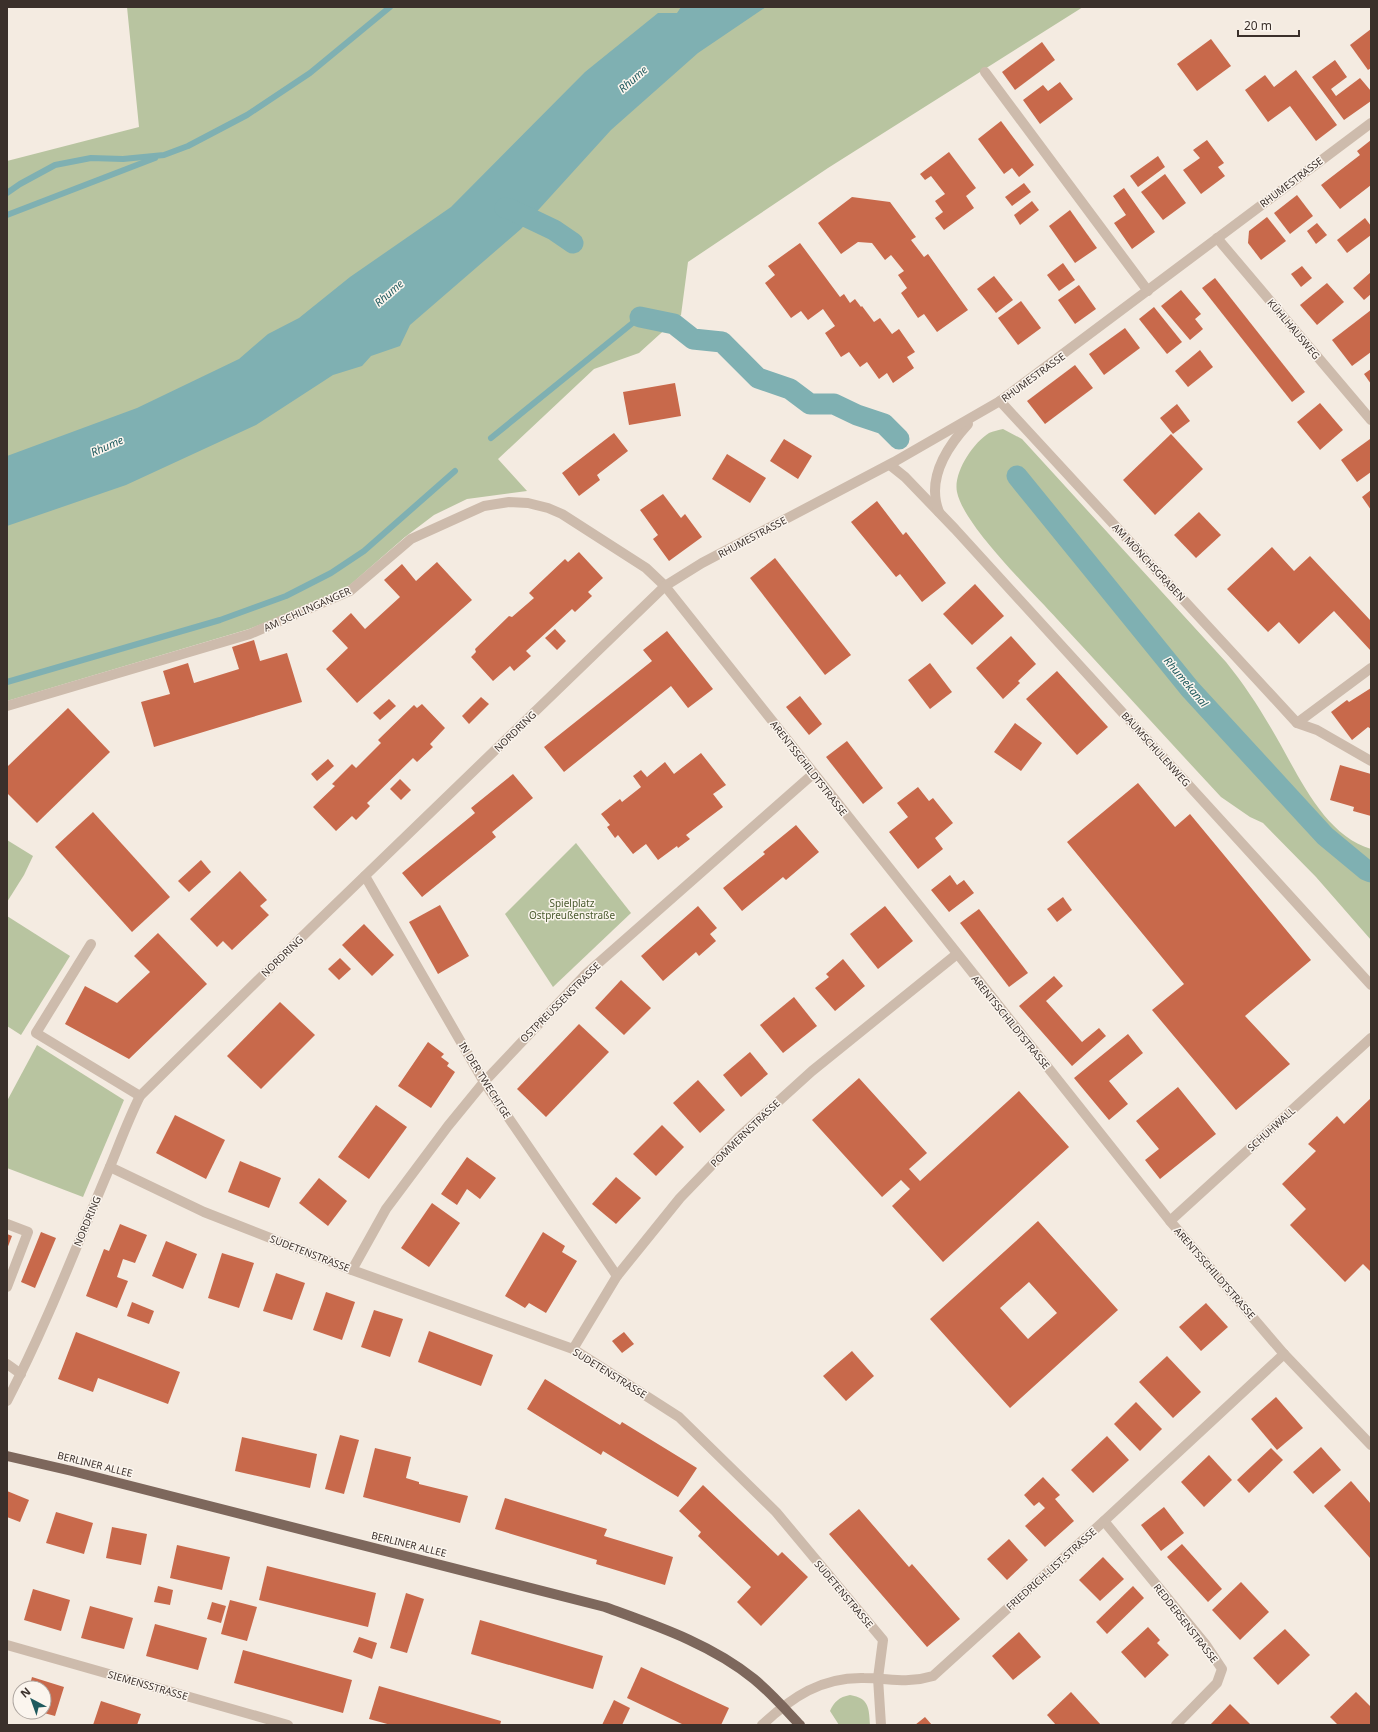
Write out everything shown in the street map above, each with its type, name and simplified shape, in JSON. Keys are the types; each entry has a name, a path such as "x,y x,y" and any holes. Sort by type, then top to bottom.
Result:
{"main road":[{"name":"BERLINER ALLEE","path":"7,1456 79,1472 605,1607 670,1630 706,1648 754,1679 800,1725"}],"street":[{"path":"985,72 1148,290"},
{"name":"RHUMESTRASSE","path":"665,586 702,563 890,465 1000,402 1371,123"},
{"name":"KÜHLHAUSWEG","path":"1217,238 1371,420"},
{"name":"AM MÖNCHSGRABEN","path":"1000,402 1297,723 1317,730 1371,761"},
{"name":"BAUMSCHULENWEG","path":"940,513 936,503 935,489 940,465 944,456 957,437 975,417"},
{"name":"BAUMSCHULENWEG","path":"890,465 905,477 940,513 1371,985"},
{"name":"AM SCHLINGANGER","path":"7,706 250,634 350,591 411,539 484,506 509,502 528,503 548,508 562,514 646,568 665,586"},
{"name":"ARENTSSCHILDTSTRASSE","path":"665,586 1170,1221 1284,1354 1371,1445"},
{"name":"NORDRING","path":"7,1401 43,1325 110,1167 128,1120 140,1096 665,586"},
{"path":"1297,723 1371,668"},
{"name":"OSTPREUSSENSTRASSE","path":"352,1270 386,1209 448,1126 484,1082 586,974 813,774"},
{"name":"IN DER TWECHTGE","path":"365,876 484,1082 617,1276"},
{"path":"91,944 36,1033 140,1096"},
{"name":"POMMERNSTRASSE","path":"573,1349 617,1276 680,1198 739,1137 812,1071 957,954"},
{"name":"SCHUHWALL","path":"1170,1221 1371,1038"},
{"name":"SUDETENSTRASSE","path":"110,1167 204,1212 352,1270 573,1349 679,1417 776,1512 883,1640 878,1678 881,1725"},
{"path":"7,1224 28,1232 7,1287"},
{"name":"FRIEDRICH-LIST-STRASSE","path":"762,1725 782,1706 806,1690 825,1683 847,1678 878,1678 901,1681 918,1680 934,1676 1284,1354"},
{"path":"7,1364 21,1374"},
{"name":"REDDERSENSTRASSE","path":"1104,1521 1206,1645 1222,1669 1217,1683 1176,1725"},
{"name":"SIEMENSSTRASSE","path":"7,1645 288,1725"}],"green space":[{"path":"127,7 1083,7 828,168 688,262 681,315 639,353 594,369 498,459 527,491 467,499 434,515 405,537 350,585 308,606 249,629 7,701 7,161 139,127"},
{"path":"1003,429 1022,439 1226,662 1255,702 1300,780 1324,815 1338,830 1353,841 1371,849 1371,940 1316,877 1263,823 1250,817 1221,797 1000,558 972,522 962,506 957,492 958,476 966,459 977,444 989,433"},
{"path":"7,840 33,856 24,875 7,902"},
{"name":"Spielplatz Ostpreußenstraße","path":"576,843 631,913 553,987 505,914"},
{"path":"7,916 70,956 21,1035 7,1026"},
{"path":"37,1045 124,1100 83,1197 7,1168 7,1101"},
{"path":"850,1695 856,1696 867,1705 870,1725 839,1725 830,1711 837,1700"}],"water":[{"name":"Rhume","path":"681,7 766,7 698,53 611,130 521,229 410,325 400,346 371,356 362,366 333,375 256,425 126,485 7,526 7,456 137,408 239,359 268,334 299,318 350,277 451,207 585,72 658,13 677,13"}],"building":[{"path":"1371,29 1371,68 1368,70 1350,45"},
{"path":"1211,39 1231,66 1197,91 1177,64"},
{"path":"1042,42 1055,60 1015,90 1002,72"},
{"path":"1335,60 1347,77 1331,89 1336,96 1360,78 1371,91 1371,101 1344,120 1312,77"},
{"path":"1296,70 1337,125 1316,141 1290,106 1268,122 1245,90 1265,75 1274,87"},
{"path":"1060,82 1073,99 1040,124 1023,100 1043,85 1048,91"},
{"path":"1001,121 1034,165 1019,177 1012,168 1004,174 978,139"},
{"path":"1207,140 1224,163 1218,167 1225,176 1201,194 1183,170 1200,158 1193,150"},
{"path":"1371,140 1371,185 1340,209 1321,185 1360,155 1357,151"},
{"path":"949,152 976,188 966,196 974,208 944,230 935,218 943,212 935,201 945,194 931,176 925,180 920,174"},
{"path":"1158,156 1165,167 1138,187 1130,176"},
{"path":"1165,174 1186,203 1163,220 1141,192"},
{"path":"1024,183 1031,192 1012,206 1005,197"},
{"path":"1124,188 1155,232 1132,249 1114,223 1126,215 1113,196"},
{"path":"1297,195 1313,216 1290,234 1274,213"},
{"path":"852,197 890,202 916,237 911,240 924,257 928,254 968,310 937,332 924,314 918,318 901,293 907,288 898,275 904,271 891,255 885,260 872,243 858,242 841,254 818,223"},
{"path":"1032,201 1039,210 1020,225 1014,215"},
{"path":"1070,210 1097,248 1075,263 1049,226"},
{"path":"1267,217 1286,241 1261,260 1248,243 1249,231"},
{"path":"1365,218 1371,226 1371,235 1347,253 1337,240"},
{"path":"1317,223 1327,235 1316,244 1307,231"},
{"path":"800,243 840,297 844,294 850,303 855,299 874,322 880,318 892,334 899,329 915,352 907,357 914,368 893,383 887,373 879,379 867,362 860,367 849,352 841,357 825,333 835,326 823,309 808,320 801,311 791,318 765,283 775,275 768,266"},
{"path":"1063,263 1075,280 1059,291 1047,275"},
{"path":"1302,266 1312,278 1301,287 1291,274"},
{"path":"1371,272 1371,294 1364,300 1353,288"},
{"path":"994,276 1013,300 996,313 977,289"},
{"path":"1215,278 1305,392 1292,402 1202,288"},
{"path":"1327,283 1344,302 1317,325 1300,305"},
{"path":"1079,285 1096,309 1075,324 1058,300"},
{"path":"1181,290 1201,314 1195,319 1203,329 1190,340 1161,306"},
{"path":"1021,301 1041,328 1018,345 998,318"},
{"path":"1154,307 1182,342 1167,354 1139,319"},
{"path":"1371,310 1371,352 1352,366 1332,340"},
{"path":"1125,328 1140,348 1104,375 1089,354"},
{"path":"1200,350 1213,367 1188,387 1175,371"},
{"path":"1075,365 1093,388 1045,424 1027,401"},
{"path":"1371,369 1371,384 1364,374"},
{"path":"675,383 681,416 629,425 623,392"},
{"path":"1320,403 1343,430 1320,450 1297,422"},
{"path":"1177,404 1190,421 1173,434 1160,418"},
{"path":"614,433 628,451 597,475 600,480 579,496 562,473"},
{"path":"1171,434 1203,469 1155,515 1123,480"},
{"path":"784,439 812,456 798,479 770,461"},
{"path":"1370,439 1371,472 1357,482 1341,460"},
{"path":"727,454 766,478 750,503 712,479"},
{"path":"1371,490 1371,510 1362,497"},
{"path":"663,494 681,518 685,514 702,537 669,561 653,539 658,535 640,510"},
{"path":"877,501 903,535 906,532 946,583 922,602 900,574 896,577 851,522"},
{"path":"1199,512 1221,535 1196,558 1174,535"},
{"path":"1272,547 1294,571 1310,556 1371,621 1371,651 1334,611 1299,644 1279,622 1268,632 1227,589"},
{"path":"579,552 603,578 588,592 592,596 575,612 572,609 526,651 531,656 514,671 510,666 493,681 471,657 476,652 475,649 509,616 512,617 534,598 529,593 565,559 568,562"},
{"path":"775,558 851,655 825,675 750,578"},
{"path":"437,562 472,600 357,703 326,669 348,648 332,631 351,613 365,629 400,597 384,580 402,564 416,581"},
{"path":"975,584 1004,616 972,645 943,614"},
{"path":"555,629 566,641 557,650 545,638"},
{"path":"667,631 713,689 688,708 671,686 564,772 544,747 652,661 643,650"},
{"path":"1011,636 1036,664 1018,681 1020,683 1003,699 976,668"},
{"path":"254,640 260,661 287,653 302,702 154,747 141,702 170,694 163,671 188,663 194,683 239,669 232,647"},
{"path":"930,663 952,692 930,709 908,680"},
{"path":"1057,671 1108,727 1077,755 1026,699"},
{"path":"1371,688 1371,729 1368,727 1352,740 1331,712 1347,700 1349,702"},
{"path":"800,696 822,724 809,735 786,707"},
{"path":"481,697 489,704 469,724 462,716"},
{"path":"389,699 396,706 380,720 373,713"},
{"path":"422,704 445,728 430,744 433,747 417,762 413,758 367,803 370,806 356,820 352,816 336,831 313,807 335,786 332,784 352,764 356,768 381,743 378,740 414,705 417,708"},
{"path":"68,708 110,752 37,823 7,793 7,767"},
{"path":"1015,723 1042,743 1021,771 994,752"},
{"path":"847,741 883,788 863,804 826,757"},
{"path":"701,753 726,785 713,794 723,807 686,835 690,839 678,848 677,846 658,860 646,844 633,854 618,835 615,838 607,827 610,825 601,814 620,799 622,802 641,787 633,776 641,770 647,777 665,762 674,774"},
{"path":"328,759 334,766 317,781 311,774"},
{"path":"1340,765 1371,774 1371,816 1353,811 1354,807 1330,800"},
{"path":"513,774 533,798 492,832 496,837 422,897 402,873 475,813 471,808"},
{"path":"400,779 411,790 401,800 390,789"},
{"path":"1138,783 1175,827 1190,814 1311,960 1245,1016 1290,1064 1236,1110 1152,1010 1184,984 1067,842"},
{"path":"918,787 929,801 933,798 953,823 935,838 943,849 918,869 889,832 908,817 897,803"},
{"path":"93,812 170,897 132,932 55,847"},
{"path":"796,825 819,852 786,880 783,877 742,911 723,888 765,854 763,852"},
{"path":"201,860 211,872 189,892 178,881"},
{"path":"240,871 267,900 260,906 269,915 232,950 223,941 217,947 190,919"},
{"path":"950,875 957,885 964,880 974,893 949,912 931,890"},
{"path":"1063,897 1072,910 1057,922 1047,909"},
{"path":"440,905 469,956 438,974 409,922"},
{"path":"698,906 717,928 710,934 716,941 699,956 696,952 663,981 641,956"},
{"path":"885,906 913,941 878,969 850,934"},
{"path":"979,909 1028,973 1009,987 960,923"},
{"path":"364,924 394,955 372,976 342,945"},
{"path":"158,933 207,984 129,1059 65,1024 85,986 117,1003 150,972 134,956"},
{"path":"340,958 351,969 339,980 328,969"},
{"path":"843,959 865,986 835,1011 815,988 829,977 826,974"},
{"path":"1054,976 1063,986 1046,1001 1082,1042 1099,1028 1106,1036 1072,1066 1019,1006"},
{"path":"621,980 651,1008 624,1035 595,1008"},
{"path":"794,997 817,1026 783,1053 760,1025"},
{"path":"280,1002 315,1035 261,1089 227,1056"},
{"path":"579,1024 609,1052 546,1117 517,1089"},
{"path":"1128,1034 1143,1053 1109,1081 1128,1104 1109,1120 1074,1078"},
{"path":"428,1042 444,1054 441,1057 449,1063 447,1066 455,1072 431,1108 398,1086"},
{"path":"750,1052 768,1074 741,1097 723,1075"},
{"path":"859,1078 927,1153 909,1169 920,1181 1019,1091 1069,1147 943,1262 892,1206 910,1189 901,1180 882,1197 812,1120"},
{"path":"698,1080 725,1110 700,1133 673,1103"},
{"path":"1178,1087 1216,1134 1160,1179 1145,1160 1159,1149 1136,1121"},
{"path":"1371,1098 1371,1272 1363,1264 1345,1282 1290,1225 1306,1209 1282,1184 1316,1151 1308,1144 1337,1116 1344,1124"},
{"path":"376,1105 407,1127 369,1179 338,1157"},
{"path":"175,1115 225,1140 206,1179 156,1153"},
{"path":"662,1125 684,1147 656,1176 633,1154"},
{"path":"467,1157 496,1178 480,1199 467,1189 457,1205 441,1194"},
{"path":"240,1161 281,1178 269,1208 228,1192"},
{"path":"616,1177 641,1198 616,1224 592,1204"},
{"path":"319,1178 347,1201 328,1226 299,1203"},
{"path":"432,1203 460,1223 429,1267 401,1248"},
{"path":"1038,1221 1118,1310 1010,1408 930,1319","holes":["1029,1282 1057,1313 1028,1339 1000,1308"]},
{"path":"120,1224 147,1235 135,1263 123,1259 117,1277 128,1281 117,1308 86,1296 104,1249 109,1251"},
{"path":"41,1232 56,1238 35,1288 21,1282"},
{"path":"543,1232 565,1246 562,1252 577,1261 546,1313 529,1303 525,1308 505,1296"},
{"path":"7,1234 12,1236 7,1249"},
{"path":"166,1241 197,1254 183,1289 152,1276"},
{"path":"222,1253 254,1263 239,1308 208,1298"},
{"path":"276,1273 305,1283 292,1320 263,1311"},
{"path":"326,1292 355,1302 342,1340 313,1330"},
{"path":"132,1302 154,1311 149,1324 127,1316"},
{"path":"1206,1303 1228,1327 1201,1351 1179,1327"},
{"path":"374,1310 403,1319 390,1357 361,1347"},
{"path":"429,1331 493,1355 481,1386 418,1362"},
{"path":"76,1332 180,1372 168,1404 98,1378 93,1392 58,1379"},
{"path":"624,1332 634,1344 622,1353 612,1341"},
{"path":"852,1351 874,1376 846,1401 823,1376"},
{"path":"1167,1356 1201,1392 1173,1418 1139,1382"},
{"path":"545,1379 620,1425 622,1422 697,1468 678,1497 603,1451 601,1455 527,1409"},
{"path":"1276,1397 1303,1428 1277,1450 1251,1419"},
{"path":"1136,1402 1162,1429 1140,1451 1114,1424"},
{"path":"340,1435 359,1440 344,1494 325,1489"},
{"path":"1107,1436 1129,1460 1093,1493 1071,1470"},
{"path":"242,1437 317,1454 310,1488 235,1471"},
{"path":"1321,1447 1341,1470 1313,1494 1293,1472"},
{"path":"375,1448 411,1457 406,1478 419,1482 419,1484 468,1496 460,1523 363,1497"},
{"path":"1271,1448 1283,1460 1249,1493 1237,1480"},
{"path":"1209,1455 1232,1480 1204,1507 1181,1482"},
{"path":"1043,1477 1060,1495 1055,1499 1074,1521 1045,1547 1025,1526 1045,1508 1039,1502 1034,1506 1024,1495"},
{"path":"1351,1481 1371,1504 1370,1558 1324,1506"},
{"path":"703,1485 778,1556 782,1552 808,1577 761,1626 737,1602 751,1587 698,1536 701,1532 679,1511"},
{"path":"7,1491 29,1500 20,1522 7,1517"},
{"path":"505,1498 607,1529 604,1536 673,1557 665,1585 596,1564 597,1560 495,1529"},
{"path":"1164,1507 1184,1533 1161,1551 1141,1525"},
{"path":"859,1509 909,1567 912,1564 960,1619 927,1647 829,1534"},
{"path":"56,1512 93,1523 84,1554 46,1543"},
{"path":"112,1527 147,1534 141,1565 106,1558"},
{"path":"1009,1539 1028,1560 1007,1580 987,1559"},
{"path":"1182,1544 1222,1589 1208,1602 1167,1557"},
{"path":"177,1545 230,1557 222,1590 170,1578"},
{"path":"1103,1557 1124,1579 1100,1601 1079,1580"},
{"path":"267,1566 376,1593 368,1627 259,1600"},
{"path":"1241,1582 1269,1612 1240,1640 1212,1610"},
{"path":"158,1586 173,1590 170,1605 154,1602"},
{"path":"1133,1586 1144,1598 1107,1634 1096,1622"},
{"path":"33,1589 70,1600 61,1631 24,1620"},
{"path":"406,1593 424,1599 407,1653 390,1648"},
{"path":"230,1600 257,1607 247,1641 221,1634"},
{"path":"212,1602 226,1606 221,1623 207,1619"},
{"path":"90,1606 133,1618 124,1649 81,1638"},
{"path":"480,1620 603,1656 593,1689 471,1654"},
{"path":"155,1624 207,1638 198,1670 146,1656"},
{"path":"1148,1627 1160,1640 1157,1643 1169,1655 1145,1678 1121,1652"},
{"path":"1285,1629 1310,1655 1278,1685 1253,1658"},
{"path":"1019,1632 1041,1657 1013,1680 992,1656"},
{"path":"359,1637 377,1643 372,1659 353,1652"},
{"path":"243,1650 352,1680 343,1713 234,1683"},
{"path":"641,1667 729,1708 721,1725 684,1725 627,1698"},
{"path":"32,1677 42,1680 31,1680"},
{"path":"52,1683 64,1687 55,1716 52,1715"},
{"path":"379,1686 501,1721 500,1725 391,1725 369,1719"},
{"path":"1071,1692 1101,1725 1056,1725 1047,1715"},
{"path":"1356,1692 1371,1707 1371,1725 1338,1725 1330,1717"},
{"path":"614,1700 630,1708 622,1725 602,1725"},
{"path":"101,1701 141,1714 137,1725 93,1725"},
{"path":"1230,1704 1251,1725 1210,1725"},
{"path":"925,1717 932,1725 915,1725"}],"waterway":[{"path":"7,193 20,184 55,165 91,158 123,159 164,155 188,146 247,115 310,73 390,7"},
{"path":"7,215 155,158"},
{"name":"Rhumekanal","path":"505,208 554,230 573,243"},
{"path":"491,438 640,317"},
{"name":"Rhumekanal","path":"640,317 674,324 693,339 722,342 758,378 790,389 810,404 834,404 857,415 884,424 899,439"},
{"path":"7,682 220,620 286,596 331,573 364,551 455,471"},
{"name":"Rhumekanal","path":"1017,476 1190,689 1325,836 1366,870 1371,872"}]}
